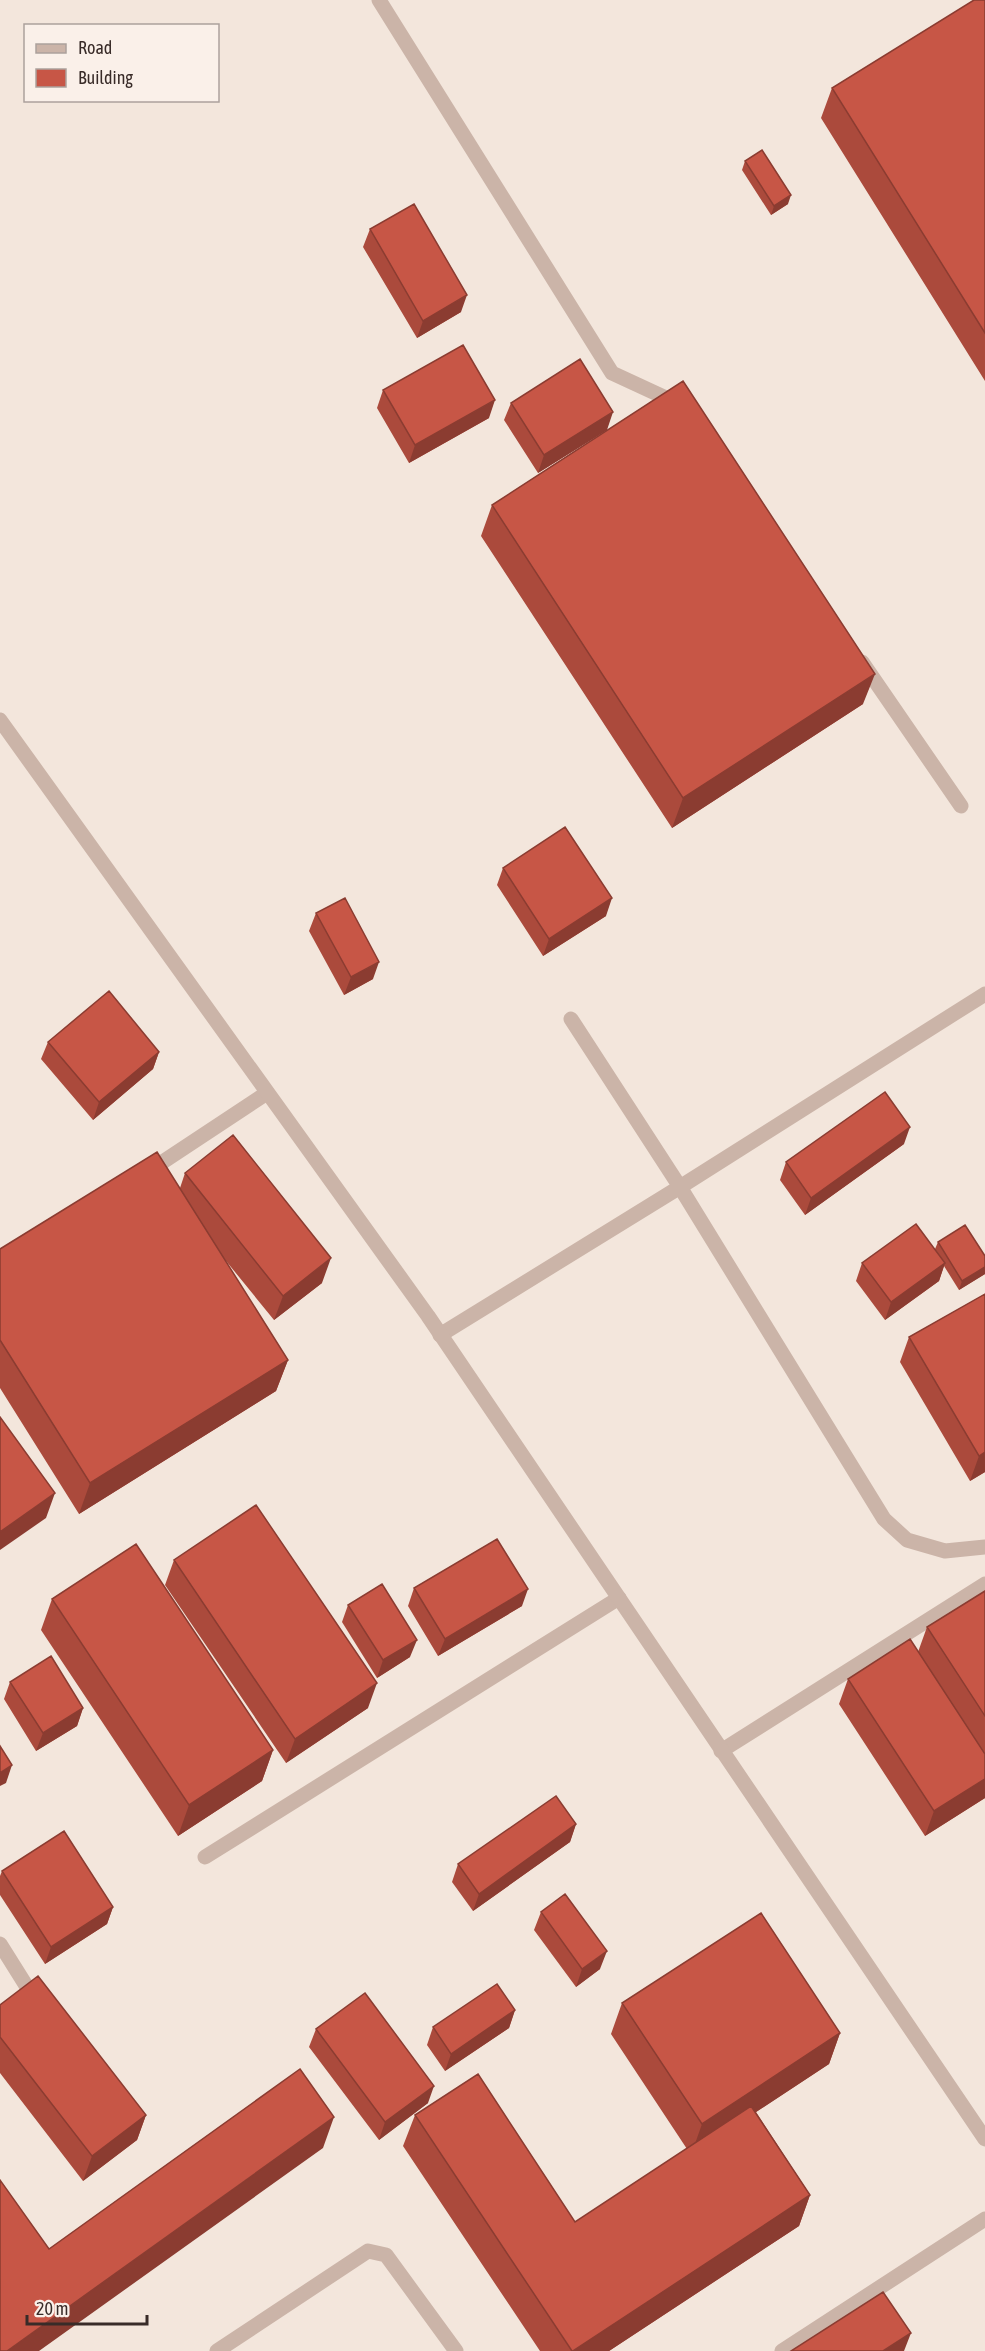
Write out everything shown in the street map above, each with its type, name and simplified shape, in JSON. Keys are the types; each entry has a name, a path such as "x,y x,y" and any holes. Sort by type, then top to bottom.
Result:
{"street":[{"path":"379,0 612,373 689,408"},
{"path":"855,651 961,806"},
{"path":"0,720 440,1335 620,1598 720,1751 982,2130"},
{"path":"440,1335 985,994"},
{"path":"571,1019 681,1186 884,1519 907,1540 916,1543 945,1551 985,1547"},
{"path":"149,1171 267,1093"},
{"path":"720,1751 985,1584"},
{"path":"205,1857 620,1598"},
{"path":"0,1944 32,1995 0,2016"},
{"path":"782,2351 985,2219"},
{"path":"217,2351 368,2252 386,2255 456,2351"}],"building":[{"path":"974,0 985,0 985,333 832,88"},
{"path":"762,150 791,195 774,206 745,161"},
{"path":"414,204 467,295 423,321 370,229"},
{"path":"463,345 495,400 415,445 383,390"},
{"path":"580,359 613,412 544,455 511,403"},
{"path":"683,381 875,674 683,798 492,505"},
{"path":"565,827 612,898 549,939 503,868"},
{"path":"345,898 379,962 351,977 316,913"},
{"path":"109,991 159,1052 99,1102 48,1042"},
{"path":"885,1092 910,1127 811,1198 786,1162"},
{"path":"233,1135 331,1258 283,1296 185,1173"},
{"path":"157,1152 288,1360 90,1483 0,1340 0,1249"},
{"path":"916,1224 945,1263 891,1302 862,1263"},
{"path":"965,1225 985,1256 985,1267 962,1281 938,1242"},
{"path":"985,1294 985,1452 979,1456 909,1337"},
{"path":"0,1417 55,1493 0,1532"},
{"path":"256,1505 377,1683 295,1739 174,1560"},
{"path":"497,1539 528,1589 445,1639 414,1588"},
{"path":"136,1544 273,1750 189,1805 52,1599"},
{"path":"382,1584 417,1640 383,1660 348,1605"},
{"path":"985,1591 985,1716 927,1627"},
{"path":"910,1639 985,1754 985,1779 934,1811 848,1679"},
{"path":"51,1656 83,1708 43,1733 10,1682"},
{"path":"0,1746 12,1765 0,1773"},
{"path":"556,1796 576,1824 479,1894 458,1864"},
{"path":"64,1831 113,1907 51,1947 2,1871"},
{"path":"565,1894 607,1951 582,1969 541,1912"},
{"path":"761,1913 840,2033 702,2124 622,2003"},
{"path":"38,1976 146,2115 92,2156 0,2037 0,2005"},
{"path":"497,1984 515,2010 451,2054 433,2027"},
{"path":"365,1993 434,2086 385,2122 316,2029"},
{"path":"300,2069 334,2117 7,2351 0,2351 0,2180 49,2249"},
{"path":"478,2074 575,2222 751,2106 810,2195 572,2351 415,2115"},
{"path":"883,2292 911,2333 883,2351 791,2351"}]}
